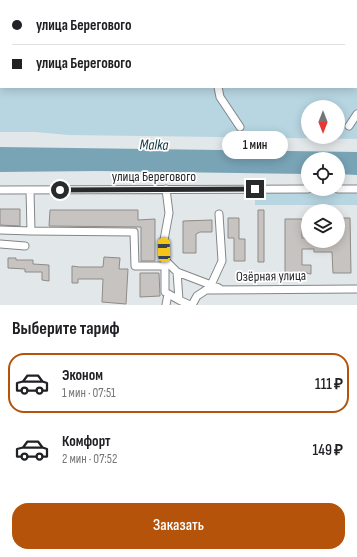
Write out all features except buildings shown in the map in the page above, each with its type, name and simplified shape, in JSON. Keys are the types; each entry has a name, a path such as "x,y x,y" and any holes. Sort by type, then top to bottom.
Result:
{"street":[{"path":"218,88 220,97 240,127"},
{"path":"349,126 357,114"},
{"path":"166,189 169,213 164,240 165,292 191,305 197,296 209,288 222,261 219,214"},
{"name":"улица Берегового","path":"0,190 301,189"},
{"path":"345,189 357,189"},
{"path":"30,190 31,231"},
{"path":"0,230 134,232 135,266 165,263 178,272 209,288"},
{"path":"0,244 25,246"},
{"path":"178,272 179,300"},
{"name":"Озёрная улица","path":"209,288 223,290 357,289"},
{"path":"166,305 168,294"}],"shaded area":[{"path":"0,88 357,88 357,139 345,139 345,100 301,100 301,138 69,135 35,132 0,132"},
{"path":"0,147 357,152 357,175 345,174 345,152 301,152 301,174 99,171 0,172"},
{"path":"255,189 301,189 301,196 345,196 345,189 357,189 357,205 255,205"}],"route":[{"path":"60,190 255,189"}],"water label":[{"name":"Malka","path":"154,145"}]}
